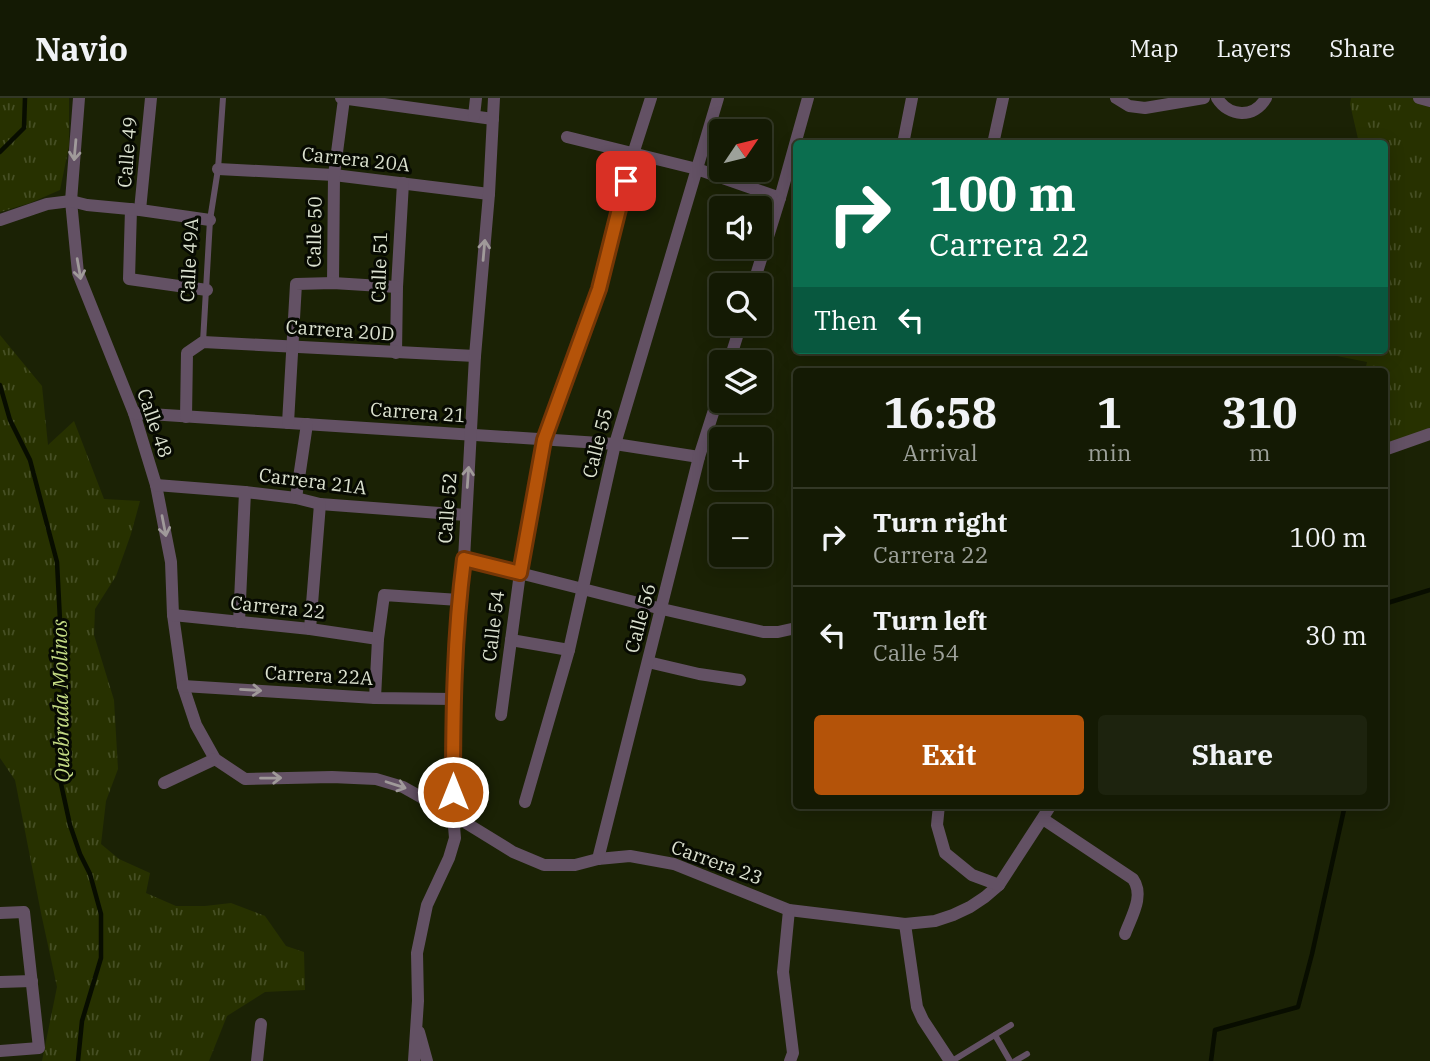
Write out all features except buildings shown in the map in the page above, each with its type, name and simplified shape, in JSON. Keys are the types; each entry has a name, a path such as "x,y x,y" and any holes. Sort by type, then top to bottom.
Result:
{"street":[{"name":"Calle 48","path":"79,98 71,201 78,273 134,413 156,485 171,562 173,615 183,686 195,725 215,759"},
{"name":"Calle 49","path":"151,98 129,279 207,290"},
{"path":"342,98 396,102 493,119"},
{"name":"Calle 50","path":"333,283 334,175 342,98"},
{"path":"474,116 476,98"},
{"name":"Calle 52","path":"414,1061 418,1001 417,953 427,905 449,858 455,838 453,699 458,600 464,559 475,356 494,98"},
{"name":"Calle 54","path":"501,715 520,573 544,440 599,289 633,154 651,98"},
{"name":"Calle 55","path":"525,802 569,650 615,444 719,98"},
{"path":"796,140 807,98"},
{"path":"904,140 912,98"},
{"path":"994,140 1003,98"},
{"path":"1116,98 1129,106 1145,108 1204,98"},
{"path":"1217,98 1221,105 1241,114 1251,112 1266,98"},
{"path":"1419,98 1430,101"},
{"path":"567,137 697,169 780,198"},
{"path":"757,273 793,150"},
{"name":"Carrera 20A","path":"218,169 334,175 489,194"},
{"name":"Calle 51","path":"396,353 402,183"},
{"path":"0,220 47,204 71,201 211,220"},
{"path":"288,423 296,284 397,287"},
{"name":"Carrera 20D","path":"203,342 475,356"},
{"name":"Calle 49A","path":"187,417 187,353 203,342"},
{"name":"Carrera 21","path":"134,413 615,444 699,457"},
{"name":"Calle 56","path":"598,859 699,457 713,413"},
{"path":"296,498 307,424"},
{"path":"1388,449 1430,434"},
{"name":"Carrera 21A","path":"156,485 245,492 296,498 320,504 466,515"},
{"path":"239,622 245,492"},
{"path":"310,629 320,504"},
{"path":"464,559 763,632 793,629"},
{"path":"375,698 378,639 384,595 458,600"},
{"name":"Carrera 22","path":"173,615 378,639"},
{"path":"511,640 569,650"},
{"path":"648,662 740,680"},
{"name":"Carrera 22A","path":"183,686 375,698 453,699"},
{"path":"164,783 215,759"},
{"name":"Carrera 23","path":"215,759 245,779 376,779 403,787 453,814 513,852 544,865 575,865 598,859 631,856 674,864 789,910 905,925 935,921 953,915 970,907 999,885 1049,809"},
{"path":"939,809 937,825 944,853 972,875 999,885"},
{"path":"1043,819 1133,879 1138,886 1139,895 1125,934"},
{"path":"789,910 783,972 793,1053 790,1061"},
{"path":"0,913 24,912 39,1048 0,1051"},
{"path":"905,925 917,1007 947,1059"},
{"path":"0,982 32,981"},
{"path":"257,1061 261,1024"},
{"path":"417,1025 427,1061"}],"lane":[{"name":"Calle 49A","path":"203,342 223,98"},
{"path":"947,1059 1011,1025"},
{"path":"995,1035 1013,1061 1027,1054"}],"green space":[{"path":"0,98 69,98 69,146 60,190 0,212"},
{"path":"1351,98 1419,98 1430,101 1430,434 1388,449 1388,368 1366,368 1367,362 1337,356 1388,354 1388,140 1358,140"},
{"path":"0,335 42,386 48,445 74,421 104,499 140,501 116,576 95,609 94,635 114,700 118,769 106,801 101,844 119,859 150,873 146,893 176,906 231,903 265,916 286,946 304,952 305,990 265,992 227,1016 209,1061 42,1061 57,987 15,780 0,758"}],"waterway":[{"name":"Quebrada Molinos","path":"0,152 24,128 25,98"},
{"name":"Quebrada Molinos","path":"0,385 10,420 30,460 57,562 65,718 58,770 70,825 90,874 101,914 101,958 82,1021 78,1061"},
{"path":"1388,603 1430,590"},
{"path":"1211,1061 1215,1030 1298,1007 1344,809"}],"route":[{"path":"453,792 453,699 458,600 464,559 520,573 544,440 599,289 626,181"}]}
